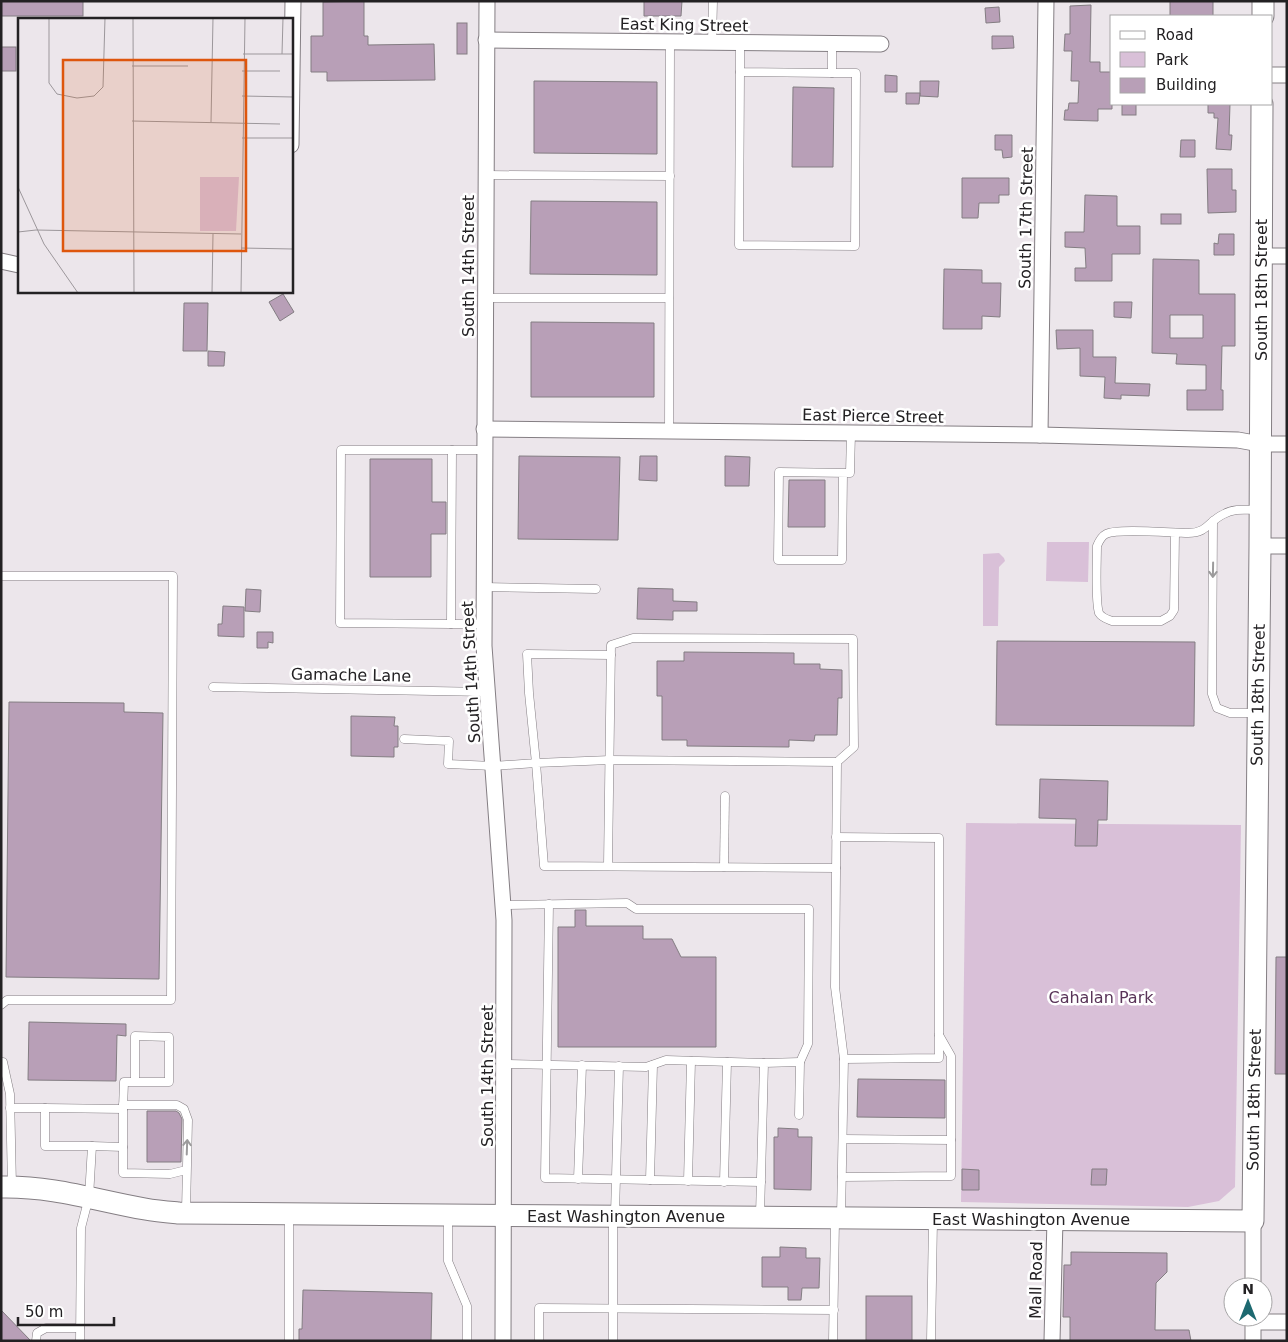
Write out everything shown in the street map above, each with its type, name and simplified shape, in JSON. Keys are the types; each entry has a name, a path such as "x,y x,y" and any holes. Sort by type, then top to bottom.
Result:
{"street":[{"path":"292,1 292,18"},
{"name":"South 14th Street","path":"487,1 484,624 504,905 503,1341"},
{"name":"South 17th Street","path":"1040,435 1046,1"},
{"path":"1263,1 1263,15"},
{"name":"East King Street","path":"486,40 881,44"},
{"path":"1273,74 1287,75"},
{"name":"South 18th Street","path":"1253,1277 1262,105"},
{"path":"1262,256 1287,256"},
{"path":"1,261 18,265"},
{"name":"East Pierce Street","path":"484,429 1040,435 1238,440 1260,444 1287,444"},
{"path":"1260,546 1287,546"},
{"name":"East Washington Avenue","path":"6,1186 63,1191 145,1209 186,1213 1253,1221"},
{"name":"Mall Road","path":"1052,1341 1055,1219"},
{"path":"1273,1321 1287,1322"},
{"path":"1253,1327 1253,1341"}],"lane":[{"path":"712,42 713,1"},
{"path":"669,431 670,42"},
{"path":"740,43 739,245 855,246 856,73 740,72"},
{"path":"832,44 832,73"},
{"path":"486,175 670,176"},
{"path":"485,298 669,298"},
{"path":"843,473 842,560 778,560 779,472 850,473 851,433"},
{"path":"484,450 341,450 340,623 484,624"},
{"path":"452,450 452,624"},
{"path":"1175,533 1174,610 1170,616 1161,621 1112,621 1104,618 1100,614 1098,604 1097,546 1106,534 1115,532 1194,533 1206,529 1223,514 1237,510 1260,510"},
{"path":"1213,521 1212,694 1217,708 1230,713 1258,713"},
{"path":"1,576 173,576 171,1000 7,1000 1,1005"},
{"path":"484,587 596,589"},
{"path":"404,739 449,741 448,764 493,766 610,760 837,762 854,747 853,639 633,638 611,645 610,760 608,866"},
{"path":"611,655 527,654 544,866 836,868"},
{"name":"Gamache Lane","path":"213,686 488,692"},
{"path":"833,1341 838,1218 842,1177 844,1059 835,987 837,762"},
{"path":"724,867 725,796"},
{"path":"836,837 939,838 939,1058 844,1059"},
{"path":"504,905 627,903 636,909 809,909 808,1044 800,1062 799,1115"},
{"path":"549,904 545,1178 761,1182"},
{"path":"842,1177 951,1176 951,1056 939,1034"},
{"path":"135,1082 135,1036 169,1037 169,1082 135,1082 124,1082 123,1174 170,1174 186,1170"},
{"path":"504,1064 646,1067 666,1060 764,1063 800,1062"},
{"path":"2,1061 10,1094 6,1186"},
{"path":"688,1181 691,1061"},
{"path":"724,1182 727,1062"},
{"path":"760,1217 764,1063"},
{"path":"650,1180 653,1065"},
{"path":"578,1179 582,1066"},
{"path":"613,1341 614,1216 619,1066"},
{"path":"10,1108 177,1105 184,1109 188,1120 186,1213"},
{"path":"45,1108 45,1146 123,1147"},
{"path":"843,1139 951,1140"},
{"path":"80,1341 81,1228 89,1197 92,1146"},
{"path":"289,1214 289,1341"},
{"path":"448,1215 448,1262 468,1306 467,1341"},
{"path":"931,1341 933,1218"},
{"path":"539,1341 539,1308 834,1310"},
{"path":"36,1341 38,1333 46,1328 80,1328"}],"green space":[{"path":"1047,542 1089,542 1088,582 1046,581"},
{"path":"999,553 1005,561 999,567 998,626 983,626 983,554"},
{"name":"Cahalan Park","path":"966,823 1241,825 1235,1187 1219,1201 1188,1207 961,1202"}],"building":[{"path":"1,1 83,1 83,16 1,16"},
{"path":"364,1 364,36 368,36 368,45 434,44 435,80 327,81 327,72 311,72 311,36 323,36 323,2"},
{"path":"644,1 682,1 681,16 644,16"},
{"path":"1170,1 1213,1 1213,15 1170,15"},
{"path":"1091,5 1090,62 1100,62 1100,72 1110,72 1110,105 1112,105 1112,109 1098,109 1098,121 1064,120 1065,110 1068,110 1069,103 1078,103 1079,81 1071,81 1072,51 1064,51 1065,34 1070,34 1070,6"},
{"path":"999,7 1000,22 986,23 985,8"},
{"path":"457,23 467,23 467,54 457,54"},
{"path":"992,36 1013,36 1014,48 992,49"},
{"path":"1,47 16,47 16,71 1,71"},
{"path":"885,75 897,76 897,92 885,92"},
{"path":"534,81 657,82 657,154 534,153"},
{"path":"920,81 939,81 938,97 920,96"},
{"path":"793,87 834,88 833,167 792,167"},
{"path":"906,93 920,93 919,104 906,104"},
{"path":"1122,105 1136,105 1136,115 1122,115"},
{"path":"1208,105 1230,105 1229,135 1232,135 1231,150 1216,149 1218,118 1214,118 1214,113 1208,113"},
{"path":"995,135 1012,135 1012,157 1003,158 1002,150 995,150"},
{"path":"1181,140 1195,140 1195,157 1180,157"},
{"path":"1207,169 1232,169 1232,190 1236,190 1236,212 1208,213"},
{"path":"962,178 1009,178 1009,195 999,195 999,203 979,203 978,218 962,218"},
{"path":"1085,195 1117,196 1117,226 1140,226 1140,254 1112,254 1112,281 1075,281 1075,268 1086,268 1085,248 1065,247 1065,232 1084,232"},
{"path":"531,201 657,202 657,275 530,274"},
{"path":"1161,214 1181,214 1181,224 1161,224"},
{"path":"1219,234 1234,234 1234,255 1214,255 1214,243 1218,244"},
{"path":"1153,259 1199,260 1199,294 1235,294 1235,346 1222,346 1221,390 1223,390 1223,410 1187,410 1187,390 1206,390 1206,365 1176,364 1177,354 1152,353","holes":["1170,315 1203,315 1203,338 1170,338"]},
{"path":"944,269 982,270 982,283 1001,283 1000,317 982,316 982,329 943,329"},
{"path":"283,294 294,312 280,321 269,302"},
{"path":"1114,302 1132,302 1131,318 1114,317"},
{"path":"184,303 208,303 207,351 183,351"},
{"path":"531,322 654,323 654,397 531,397"},
{"path":"1056,330 1093,330 1093,357 1116,357 1115,383 1150,384 1149,396 1121,395 1121,399 1104,398 1105,377 1080,376 1080,348 1057,349"},
{"path":"208,351 225,352 224,366 208,366"},
{"path":"519,456 620,457 618,540 518,539"},
{"path":"640,456 657,456 657,481 639,480"},
{"path":"725,456 750,457 749,486 725,486"},
{"path":"370,459 432,459 432,502 446,502 446,534 431,534 431,577 370,577"},
{"path":"789,480 825,480 825,527 788,527"},
{"path":"638,588 673,589 673,601 697,602 697,611 673,611 673,620 637,619"},
{"path":"246,589 261,590 260,612 245,611"},
{"path":"223,606 244,607 244,637 218,636 218,624 222,624"},
{"path":"257,632 273,632 273,643 268,642 268,648 257,648"},
{"path":"997,641 1195,642 1194,726 996,725"},
{"path":"684,652 794,653 794,664 820,664 820,669 842,670 842,698 838,698 837,735 815,735 814,741 789,740 789,747 687,746 687,740 662,740 662,696 657,696 657,661 684,661"},
{"path":"9,702 124,703 124,712 163,713 159,979 6,977"},
{"path":"351,716 395,717 394,726 398,726 398,747 394,747 394,757 351,756"},
{"path":"1040,779 1108,781 1107,820 1098,820 1097,846 1075,846 1076,819 1039,818"},
{"path":"575,910 586,910 586,926 643,926 643,939 672,939 681,957 716,957 716,1047 558,1047 558,927 575,927"},
{"path":"1276,957 1287,957 1287,1074 1275,1074"},
{"path":"29,1022 126,1024 126,1036 117,1035 116,1081 28,1080"},
{"path":"858,1079 945,1080 945,1118 857,1117"},
{"path":"147,1111 176,1111 179,1113 182,1119 181,1162 147,1162"},
{"path":"778,1128 798,1129 798,1137 812,1137 811,1190 774,1189 774,1137 778,1137"},
{"path":"962,1169 979,1170 979,1190 962,1190"},
{"path":"1092,1169 1107,1169 1106,1185 1091,1185"},
{"path":"780,1247 806,1248 806,1258 820,1258 819,1288 802,1288 801,1300 788,1300 788,1287 762,1287 762,1257 780,1257"},
{"path":"1071,1252 1167,1253 1167,1272 1156,1283 1155,1330 1189,1330 1191,1341 1070,1341 1070,1317 1063,1317 1064,1265 1071,1265"},
{"path":"303,1290 432,1293 431,1341 299,1341 299,1329 302,1329"},
{"path":"866,1296 912,1296 912,1341 866,1341"},
{"path":"1,1310 30,1340 30,1341 1,1341"}]}
